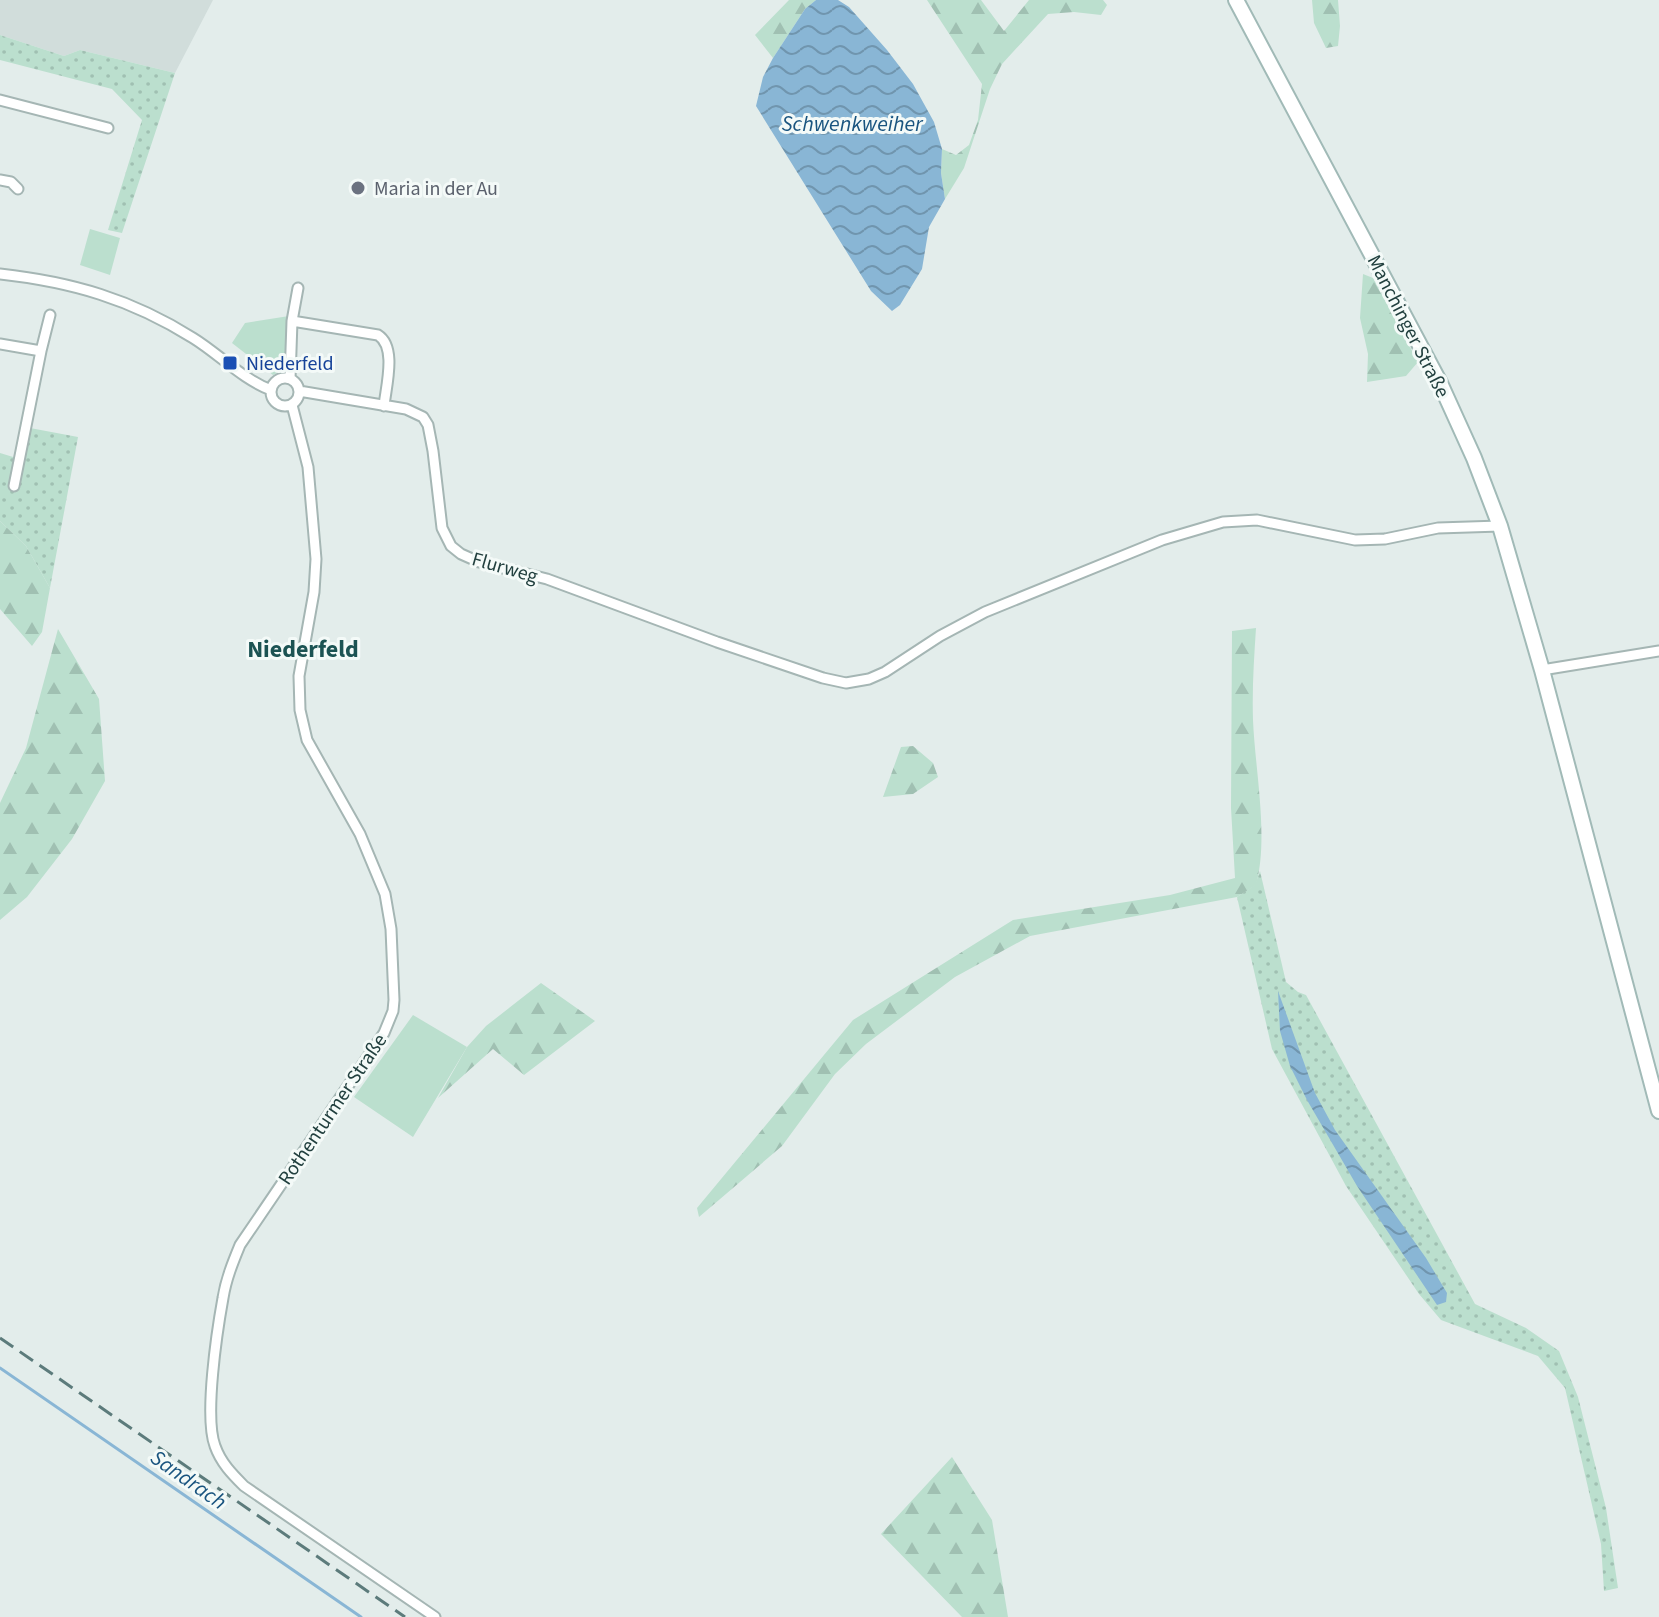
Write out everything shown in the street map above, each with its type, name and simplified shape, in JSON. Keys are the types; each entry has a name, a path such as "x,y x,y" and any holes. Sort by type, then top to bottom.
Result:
{"main road":[{"name":"Manchinger Straße","path":"1236,0 1440,383 1500,526 1542,670 1659,1111"}],"street":[{"path":"0,100 108,128"},
{"path":"0,180 11,182 18,189"},
{"path":"0,274 64,283 129,304 183,332 252,381 271,390"},
{"path":"290,379 292,321 298,288"},
{"path":"14,486 50,315"},
{"path":"292,321 372,333 384,338 388,352 384,406"},
{"path":"0,344 41,351"},
{"path":"280,379 290,379 296,383 299,396 292,405 277,404 271,390 280,379"},
{"name":"Flurweg","path":"299,391 415,412 423,417 428,425 442,528 451,546 461,554 479,562 547,579 717,642 846,683 885,672 940,636 1010,601 1162,540 1223,522 1257,520 1355,540 1385,539 1438,528 1500,526"},
{"name":"Rothenturmer Straße","path":"292,405 306,457 316,559 298,701 307,740 360,834 385,894 391,929 393,1011 384,1033 240,1245 229,1270 223,1298 211,1423 214,1445 226,1469 244,1486 435,1617"},
{"path":"1542,670 1659,651"}],"shaded area":[{"path":"0,0 213,0 175,73 80,50 64,56 0,35"}],"green space":[{"path":"789,0 816,0 805,9 773,58 755,35"},
{"path":"927,0 981,0 1004,31 1029,0 1103,0 1107,5 1101,15 1074,12 1048,14 1002,64 990,89 964,168 945,199 941,173 942,149 956,155 969,145 978,120 982,84"},
{"path":"1312,0 1338,0 1338,46 1326,48 1314,23"},
{"path":"0,35 64,56 80,50 175,73 122,233 108,230 142,120 112,89 0,60"},
{"path":"90,229 120,238 110,275 80,265"},
{"path":"1363,274 1373,278 1418,362 1406,376 1367,382 1368,354 1360,318"},
{"path":"289,316 284,370 273,375 232,343 245,323"},
{"path":"30,428 78,437 50,588 26,546 0,521 0,453 23,460"},
{"path":"0,521 26,546 50,588 42,632 32,646 0,609"},
{"path":"1256,628 1253,720 1261,846 1256,885 1237,897 1030,936 955,977 866,1044 835,1074 782,1146 699,1217 697,1208 853,1020 1013,920 1170,895 1235,878 1231,808 1232,631"},
{"path":"58,629 99,699 105,781 72,839 27,897 0,920 0,803 26,748"},
{"path":"913,746 933,763 938,777 913,794 883,797 901,747"},
{"path":"1260,871 1286,982 1306,995 1475,1304 1526,1328 1559,1351 1578,1397 1606,1508 1618,1588 1604,1591 1601,1544 1565,1388 1538,1356 1441,1320 1419,1294 1346,1186 1272,1049 1237,897 1255,885"},
{"path":"541,983 595,1021 524,1075 493,1049 438,1098 467,1047 486,1026"},
{"path":"413,1015 467,1047 413,1137 354,1097"},
{"path":"952,1457 992,1520 1008,1617 962,1617 881,1534"}],"water":[{"name":"Schwenkweiher","path":"816,0 838,0 849,7 887,50 913,84 934,122 942,149 941,173 945,199 929,227 922,269 900,305 892,311 871,291 756,106 763,77 773,58 805,9"},
{"path":"1278,991 1315,1093 1335,1130 1426,1258 1447,1293 1446,1302 1437,1305 1357,1186 1307,1100 1290,1066 1280,1031"}],"waterway":[{"name":"Sandrach","path":"0,1368 361,1617"}],"railway":[{"path":"0,1338 405,1617"}],"place":[{"name":"Maria in der Au","path":"358,188"},
{"name":"Niederfeld","path":"230,363"}],"district":[{"name":"Niederfeld","path":"303,649"}]}
